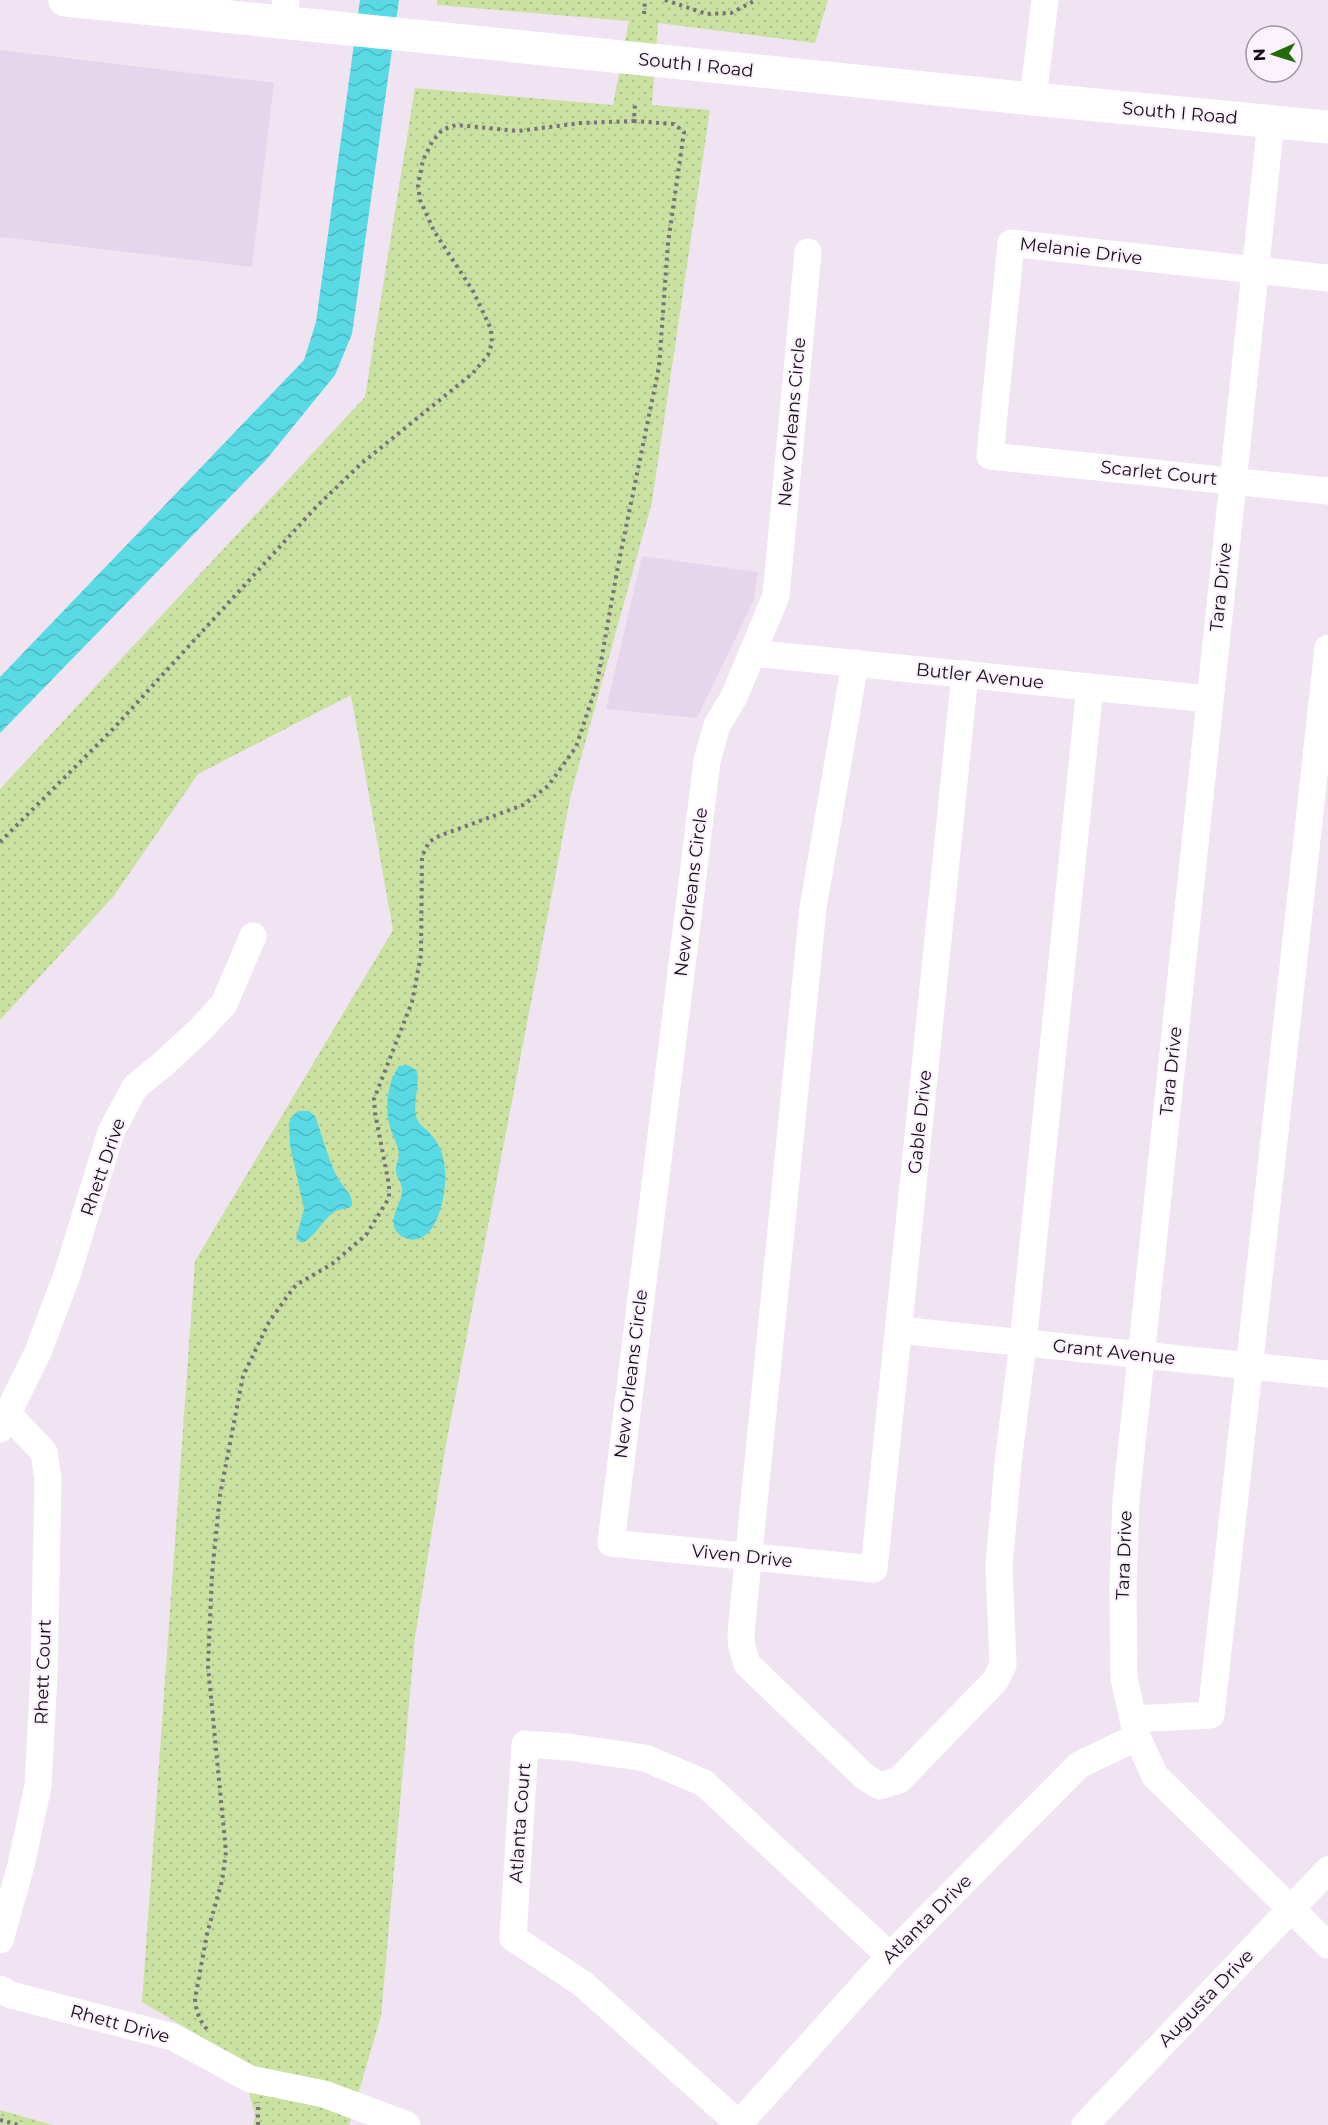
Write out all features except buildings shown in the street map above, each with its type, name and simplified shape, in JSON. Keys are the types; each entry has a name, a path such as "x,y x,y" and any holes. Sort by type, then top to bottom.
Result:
{"main road":[{"name":"South I Road","path":"65,0 285,11 330,28 1328,127"}],"street":[{"path":"1033,99 1045,0"},
{"name":"Tara Drive","path":"1271,121 1126,1500 1123,1586 1124,1678 1135,1728 1155,1776 1328,1946"},
{"name":"Melanie Drive","path":"990,456 1011,243 1256,272 1328,278"},
{"name":"New Orleans Circle","path":"610,1543 707,761 717,726 734,698 776,596 808,252"},
{"name":"Scarlet Court","path":"990,456 1328,491"},
{"path":"1135,1728 1211,1715 1328,648"},
{"name":"Butler Avenue","path":"752,653 1209,699"},
{"path":"855,663 813,908 741,1633 747,1664 864,1776 880,1786 899,1780 995,1681 1004,1665 999,1566 1008,1463 1023,1343 1090,687"},
{"name":"Gable Drive","path":"874,1569 965,674"},
{"name":"Rhett Drive","path":"4,1422 38,1352 67,1275 111,1132 135,1087 200,1031 224,1004 253,936"},
{"name":"Grant Avenue","path":"899,1330 1328,1374"},
{"name":"Rhett Court","path":"0,1940 21,1865 38,1786 44,1673 47,1490 44,1452 4,1422"},
{"name":"Viven Drive","path":"610,1543 874,1569"},
{"name":"Atlanta Drive","path":"739,2125 890,1956 1079,1765 1135,1728"},
{"name":"Atlanta Court","path":"739,2125 583,1984 513,1938 525,1744 568,1747 645,1758 704,1783 890,1956"},
{"name":"Augusta Drive","path":"1084,2125 1328,1870"},
{"name":"Rhett Drive","path":"0,1989 11,1995 173,2037 250,2079 324,2094 407,2125"}],"path":[{"path":"644,14 645,0"},
{"path":"665,0 707,14 731,13 756,0"},
{"path":"634,121 635,103"},
{"path":"0,842 113,729 316,506 362,463 472,373 488,355 492,343 491,329 473,291 434,231 420,200 418,185 423,160 432,142 442,130 456,125 518,131 581,123 634,121 674,124 684,132 668,243 659,367 594,693 576,747 548,786 523,805 439,836 429,842 422,856 421,955 412,1002 374,1099 389,1185 389,1198 366,1235 332,1264 296,1286 286,1298 269,1322 243,1376 220,1495 212,1575 208,1666 226,1852 222,1881 207,1934 195,2009 201,2022 213,2035"},
{"path":"258,2096 258,2125"},
{"path":"0,2120 18,2125"}],"shaded area":[{"path":"0,50 274,83 252,267 0,237"},
{"path":"642,556 758,572 754,600 697,718 606,709"}],"green space":[{"path":"437,0 828,0 815,43 658,23 652,105 710,110 652,502 571,794 445,1450 415,1637 381,2016 349,2125 253,2125 255,2115 240,2060 142,2002 195,1261 393,930 351,695 198,774 113,897 0,1020 0,789 365,397 415,88 613,105 629,21 437,5"},
{"path":"0,2110 53,2125 0,2125"}],"water":[{"path":"360,0 399,0 352,334 335,375 266,460 0,733 0,677 304,360 316,322"},
{"path":"408,1065 417,1071 415,1110 417,1119 436,1140 444,1162 444,1191 439,1215 427,1234 419,1239 405,1238 396,1231 394,1224 402,1189 396,1172 399,1156 388,1116 388,1093 399,1066"},
{"path":"299,1111 309,1111 315,1116 333,1168 351,1197 352,1203 351,1207 331,1214 311,1237 302,1243 296,1239 304,1209 290,1145 289,1123 292,1116"}]}
